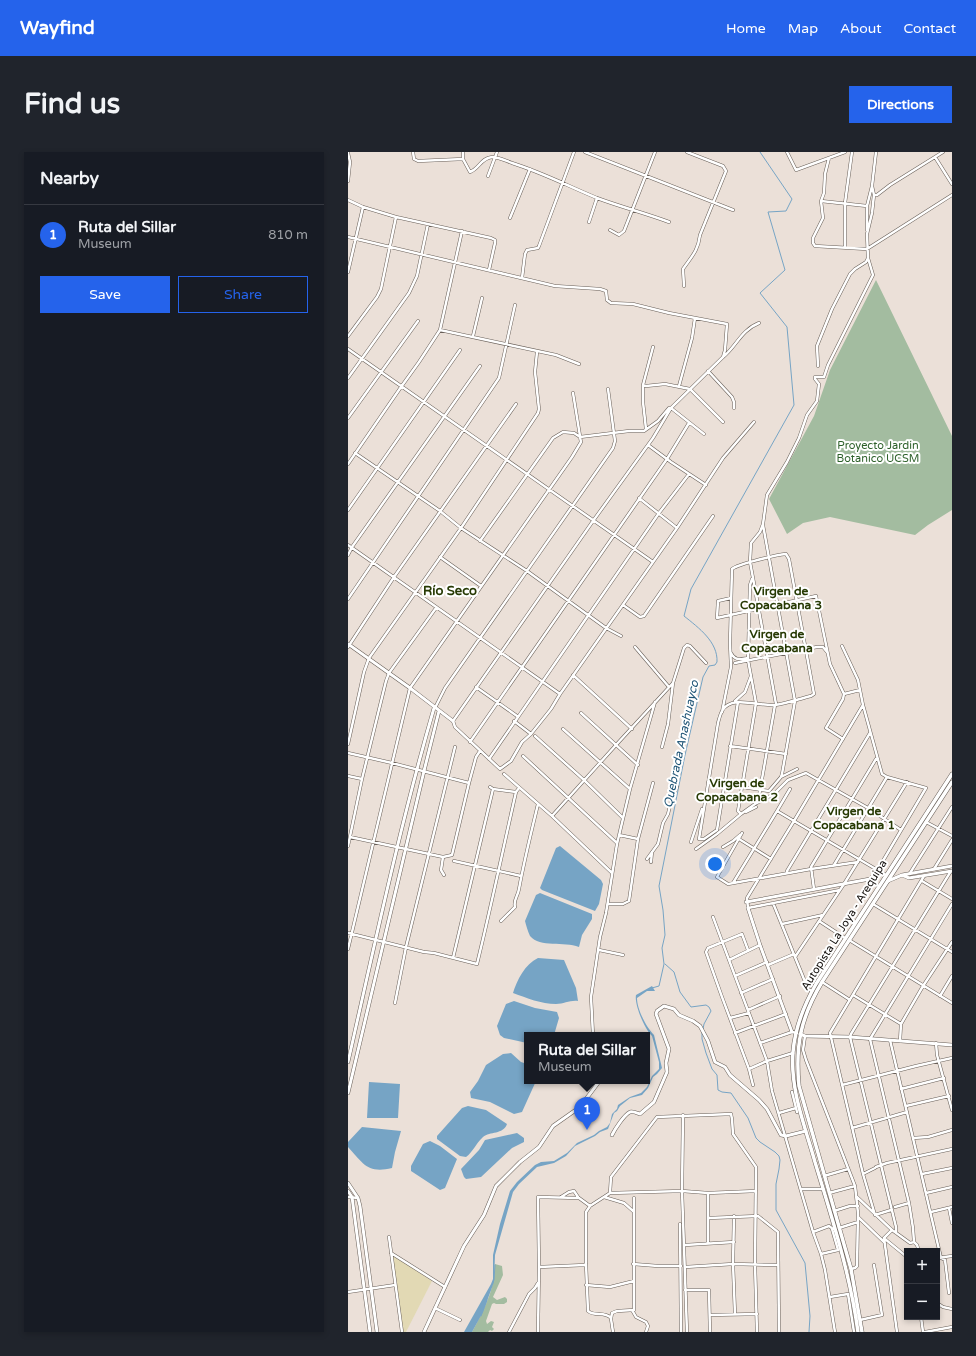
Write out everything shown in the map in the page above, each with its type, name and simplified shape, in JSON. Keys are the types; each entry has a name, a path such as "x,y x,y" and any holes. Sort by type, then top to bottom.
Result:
{"main road":[{"name":"Autopista La Joya - Arequipa","path":"858,1332 849,1283 836,1229 834,1211 799,1086 796,1033 806,1011 847,939 886,875 952,774"},
{"name":"Autopista La Joya - Arequipa","path":"862,1332 851,1269 823,1188 795,1091 793,1078 793,1053 796,1033 803,1010 812,991 873,904 950,788 952,782"}],"street":[{"path":"413,152 414,159 418,160 463,159"},
{"path":"463,152 463,159 470,172 475,170 486,158 495,157 530,169 597,198 669,222"},
{"path":"488,176 497,152"},
{"path":"522,278 525,254 527,250 538,248 539,246 574,152"},
{"path":"584,152 733,210"},
{"path":"610,230 619,235 624,230 655,152"},
{"path":"684,286 683,269 695,254 699,244 700,235 726,169 723,166 687,152"},
{"path":"787,152 796,170 846,152"},
{"path":"845,247 845,203 852,152"},
{"path":"762,800 760,798 761,789 776,705 750,562 751,543 760,532 763,524 767,495 787,462 807,415 818,399 819,384 815,379 815,376 824,377 828,365 873,275 867,249 867,206 872,186 876,152"},
{"path":"874,195 942,152"},
{"path":"348,153 350,162 348,181"},
{"path":"935,157 952,184"},
{"path":"829,158 825,174 824,193 821,201 823,218 813,238 814,245 867,249 952,195"},
{"path":"510,218 530,169"},
{"path":"867,234 872,213 874,195 872,186"},
{"path":"589,222 597,198"},
{"path":"348,200 363,207 396,217 491,238 496,243 489,270"},
{"path":"821,201 867,206"},
{"path":"348,272 363,207"},
{"path":"348,336 377,297 381,289 396,217"},
{"path":"348,378 409,292 417,276 428,224"},
{"path":"348,464 440,330 462,231"},
{"path":"348,237 564,288 600,289 606,291 607,300 611,303 633,304 727,324 723,358"},
{"path":"818,366 817,346 832,309 850,274 866,262 868,258"},
{"path":"473,336 482,298"},
{"path":"348,599 500,378 515,305"},
{"path":"679,386 692,338 695,318"},
{"path":"348,418 418,321"},
{"path":"480,541 556,435 567,432 574,433 580,437 629,431 644,431 658,421 669,408 671,408 723,358 749,328 759,323"},
{"path":"440,330 556,355 579,364"},
{"path":"646,429 643,385 653,347"},
{"path":"348,350 653,562"},
{"path":"348,510 460,350"},
{"path":"348,744 362,679 369,658 461,528 539,409 535,372 537,352"},
{"path":"348,555 352,547 480,366"},
{"path":"708,371 732,397 734,408"},
{"path":"643,385 665,384 690,389 723,422"},
{"path":"348,1062 350,1046 398,846 434,708 445,688 613,448 615,441 608,389"},
{"path":"348,949 410,688 572,457 580,442 573,392"},
{"path":"516,404 348,645 369,658 453,721 455,727 500,770 511,761 522,742 532,734 551,709 573,675 677,528 723,458 754,422"},
{"path":"671,408 704,434"},
{"path":"453,721 648,445 671,408"},
{"path":"470,742 667,459 689,423"},
{"path":"648,445 706,485"},
{"path":"356,453 440,511 461,528 527,571 606,628 621,636"},
{"path":"489,759 517,716 688,474"},
{"path":"639,498 677,528"},
{"path":"623,605 640,617 644,616 713,516"},
{"path":"763,524 795,701 781,777"},
{"path":"348,545 456,622 481,637 560,694"},
{"path":"734,702 738,702 756,703 776,705 795,701 814,694 798,601 788,556 786,554 750,562 732,569 730,615 731,667 722,712 718,723 704,801 699,839 704,839 717,830 738,702"},
{"path":"440,557 481,586"},
{"path":"742,814 738,810 756,703 748,659 750,585 753,578"},
{"path":"731,598 718,601 717,618 816,596 830,664 844,694 843,699 826,728 843,739"},
{"path":"348,846 386,681 389,673 436,608"},
{"path":"662,747 668,724 673,683 684,648 687,645 690,646 706,663"},
{"path":"746,902 870,879 877,870 926,788 887,777 882,774 870,733 858,680 842,646"},
{"path":"635,647 670,687"},
{"path":"735,663 748,659 823,647 828,654"},
{"path":"730,652 734,658 748,659"},
{"path":"573,675 632,729"},
{"path":"722,712 725,707 734,702 745,692 751,676"},
{"path":"552,816 673,683"},
{"path":"476,687 517,716"},
{"path":"844,694 860,690"},
{"path":"593,1032 591,997 617,844 630,789 638,764 650,715 655,702"},
{"path":"796,1033 786,1014 760,945 746,902 758,878 819,780 863,705"},
{"path":"348,1093 424,771 440,711"},
{"path":"581,713 638,764"},
{"path":"514,721 532,734"},
{"path":"563,729 630,789"},
{"path":"787,873 870,733"},
{"path":"535,736 584,780 623,819"},
{"path":"730,746 786,754"},
{"path":"395,1003 406,947 455,747"},
{"path":"350,837 398,846 443,857 452,855 476,757 480,751"},
{"path":"348,753 469,783"},
{"path":"522,756 617,844"},
{"path":"814,889 811,867 877,758"},
{"path":"708,782 769,791 781,777 797,769"},
{"path":"696,849 742,814 762,800 774,794 787,780 805,772 868,808 901,830"},
{"path":"504,774 552,816 612,874"},
{"path":"348,776 362,780"},
{"path":"833,866 887,777"},
{"path":"735,976 767,964 795,956 859,861 907,782"},
{"path":"608,904 623,904 628,901 638,839 653,783"},
{"path":"647,859 653,852 660,839 663,823 668,814 677,787"},
{"path":"453,958 491,788 516,792"},
{"path":"348,933 424,952 434,952 477,964 516,792 520,788"},
{"path":"732,883 790,789"},
{"path":"691,842 704,801"},
{"path":"501,921 515,907 514,904 519,890 520,876 538,804"},
{"path":"742,814 756,807"},
{"path":"910,873 952,808"},
{"path":"777,811 828,840 859,861 886,875"},
{"path":"926,822 952,836"},
{"path":"724,847 742,833 717,877 728,884 859,861"},
{"path":"619,835 638,839"},
{"path":"738,839 771,859"},
{"path":"934,869 952,840"},
{"path":"651,862 653,852"},
{"path":"443,857 441,867 444,875"},
{"path":"454,861 520,876"},
{"path":"887,882 910,873 952,866"},
{"path":"902,875 909,878 952,871"},
{"path":"896,1233 850,1037 938,891 952,871"},
{"path":"875,1215 863,1174 830,1033 924,876"},
{"path":"922,881 952,899"},
{"path":"748,908 840,890"},
{"path":"774,903 808,989 812,991"},
{"path":"873,904 952,952"},
{"path":"918,1248 914,1242 909,1203 870,1039 952,904"},
{"path":"782,924 823,915"},
{"path":"713,917 767,1061 772,1091 813,1232 821,1254 830,1297 835,1332"},
{"path":"819,921 952,1003"},
{"path":"748,950 742,934 708,948 706,952 749,1069 753,1085"},
{"path":"900,1041 901,1024 923,986 952,942"},
{"path":"729,960 760,945"},
{"path":"599,950 623,955"},
{"path":"940,996 952,976"},
{"path":"741,993 773,979"},
{"path":"822,982 850,1000"},
{"path":"853,994 901,1024"},
{"path":"730,1018 780,996"},
{"path":"612,1135 617,1126 629,1113 633,1112 640,1114 654,1102 666,1075 666,1063 669,1049 657,1017 657,1012 664,1006 674,1009 679,1014 700,1026 716,1062 725,1068 730,1075 759,1100 767,1109 781,1135 786,1136 806,1131"},
{"path":"736,1033 786,1014"},
{"path":"760,1043 796,1033 805,1036 850,1037 952,1045"},
{"path":"805,1036 803,1050 806,1060 855,1186 858,1206 857,1266 851,1269"},
{"path":"890,1040 930,1212 942,1258 945,1260 949,1293"},
{"path":"936,1043 937,1055 940,1060 952,1110"},
{"path":"749,1069 767,1061 793,1053"},
{"path":"842,1085 952,1058"},
{"path":"901,1088 944,1078"},
{"path":"424,1332 464,1246 484,1215 496,1186 520,1162 538,1147 553,1126 580,1107 597,1084"},
{"path":"792,1092 797,1112"},
{"path":"906,1106 949,1096"},
{"path":"779,1113 796,1108"},
{"path":"852,1128 907,1112"},
{"path":"610,1193 611,1177 657,1117 730,1114 732,1119 733,1134 756,1167 755,1264 757,1332"},
{"path":"683,1115 682,1192 685,1245 686,1332"},
{"path":"913,1138 928,1137 952,1130"},
{"path":"863,1174 881,1165 952,1149"},
{"path":"922,1174 952,1168"},
{"path":"824,1176 848,1169"},
{"path":"348,1183 358,1198 360,1206 377,1332"},
{"path":"829,1193 855,1186"},
{"path":"926,1193 952,1187"},
{"path":"801,1189 823,1188"},
{"path":"348,1191 365,1289 370,1332"},
{"path":"559,1198 571,1191 574,1191 579,1198 590,1206"},
{"path":"611,1319 606,1314 589,1313 587,1310 586,1212 590,1206 610,1193 756,1191"},
{"path":"708,1192 708,1243"},
{"path":"350,1197 358,1198"},
{"path":"604,1197 624,1203 634,1212"},
{"path":"857,1197 892,1230 910,1244 914,1242"},
{"path":"538,1332 538,1198 579,1198"},
{"path":"632,1310 634,1310 634,1198"},
{"path":"895,1207 909,1203"},
{"path":"834,1211 850,1206 858,1206"},
{"path":"930,1212 950,1208 952,1223"},
{"path":"875,1215 891,1210"},
{"path":"734,1216 733,1264 735,1314"},
{"path":"709,1218 756,1216 778,1232 779,1332"},
{"path":"858,1217 882,1241 885,1242"},
{"path":"813,1232 829,1226 836,1229 858,1222"},
{"path":"680,1224 681,1332"},
{"path":"821,1254 838,1250 836,1229"},
{"path":"884,1238 892,1230"},
{"path":"389,1237 402,1332"},
{"path":"884,1238 897,1332"},
{"path":"884,1238 904,1255"},
{"path":"685,1245 734,1242"},
{"path":"390,1253 445,1287"},
{"path":"942,1258 952,1256"},
{"path":"539,1267 582,1266 586,1263"},
{"path":"633,1264 681,1266"},
{"path":"685,1267 733,1264 778,1265"},
{"path":"860,1320 882,1315 874,1265"},
{"path":"586,1286 610,1287 634,1281"},
{"path":"509,1332 528,1294 539,1282"},
{"path":"348,1292 395,1285"},
{"path":"685,1290 709,1290 710,1332"},
{"path":"830,1297 848,1294 854,1332"},
{"path":"940,1305 952,1309"},
{"path":"435,1308 460,1320"},
{"path":"613,1332 611,1319 612,1313 632,1310"},
{"path":"632,1310 636,1317 646,1322 648,1326 646,1332"},
{"path":"710,1315 757,1314"},
{"path":"922,1320 924,1332 952,1327"}],"green space":[{"name":"Proyecto Jardin Botanico UCSM","path":"876,280 952,436 952,510 915,535 830,517 803,523 787,534 769,499 814,416 830,370"},
{"path":"495,1264 502,1266 503,1275 493,1297 497,1300 505,1297 507,1302 504,1304 492,1304 486,1321 487,1324 491,1321 494,1322 492,1327 494,1329 492,1331 472,1332 485,1307 491,1291 495,1273"}],"sand":[{"path":"391,1254 432,1281 406,1332 403,1332"}],"water":[{"path":"560,846 601,880 603,884 599,904 595,911 540,888 556,848"},
{"path":"540,893 592,914 592,919 582,935 579,947 566,944 540,942 534,940 530,936 525,921 536,895"},
{"path":"538,958 564,960 576,988 578,1001 550,1004 513,993 525,968"},
{"path":"652,986 655,991 647,991 637,998 642,1018 654,1035 662,1068 653,1077 650,1084 652,1076 659,1069 659,1062 652,1036 641,1017 637,1004 636,995"},
{"path":"514,1001 535,1008 557,1012 559,1018 555,1032 524,1032 524,1042 504,1038 500,1035 497,1026 506,1004"},
{"path":"511,1053 524,1063 524,1084 535,1084 522,1112 514,1114 490,1102 471,1098 470,1092 478,1081 486,1065 503,1054"},
{"path":"369,1082 400,1084 398,1118 367,1118"},
{"path":"650,1084 642,1095 630,1098 620,1106 614,1113 608,1129 575,1146 566,1156 554,1163 537,1167 519,1184 513,1192 495,1255 494,1282 483,1312 472,1332 464,1332 493,1279 493,1255 510,1191 535,1165 541,1162 554,1161 567,1153 577,1143 607,1127 610,1123 612,1114 617,1109 618,1105 630,1097 641,1093"},
{"path":"468,1106 486,1110 507,1124 503,1130 483,1137 471,1153 466,1157 460,1156 437,1139 437,1136 462,1108"},
{"path":"362,1127 401,1131 392,1168 377,1170 366,1166 348,1147 348,1142"},
{"path":"517,1133 524,1138 524,1142 512,1148 481,1177 466,1179 464,1177 461,1169 479,1150 485,1140"},
{"path":"430,1141 440,1146 457,1159 445,1188 440,1190 411,1171 411,1166 423,1144"}],"waterway":[{"name":"Quebrada Anashuayco","path":"652,988 659,986 664,964 662,948 665,935 659,886 685,755 703,677 709,666 715,665 717,662 711,642 684,616 691,589 794,405 787,327 760,293 785,270 768,212 786,211 792,199 760,152"},
{"path":"665,964 674,972 680,992 691,1007 706,1005 709,1007 711,1011 703,1029"},
{"path":"702,1032 702,1039 706,1053 712,1069 717,1075 718,1090 731,1093 748,1118 756,1138 779,1156 780,1160 776,1184 776,1210 805,1263 810,1316 809,1332"},
{"name":"Quebrada Anashuayco","path":"494,1280 495,1265"},
{"name":"Quebrada Anashuayco","path":"481,1316 487,1300"}],"place":[{"name":"Ruta del Sillar","path":"587,1130"}],"district":[{"name":"Río Seco","path":"450,591"},
{"name":"Virgen de Copacabana 3","path":"781,598"},
{"name":"Virgen de Copacabana","path":"777,641"},
{"name":"Virgen de Copacabana 2","path":"737,790"},
{"name":"Virgen de Copacabana 1","path":"854,818"}]}
